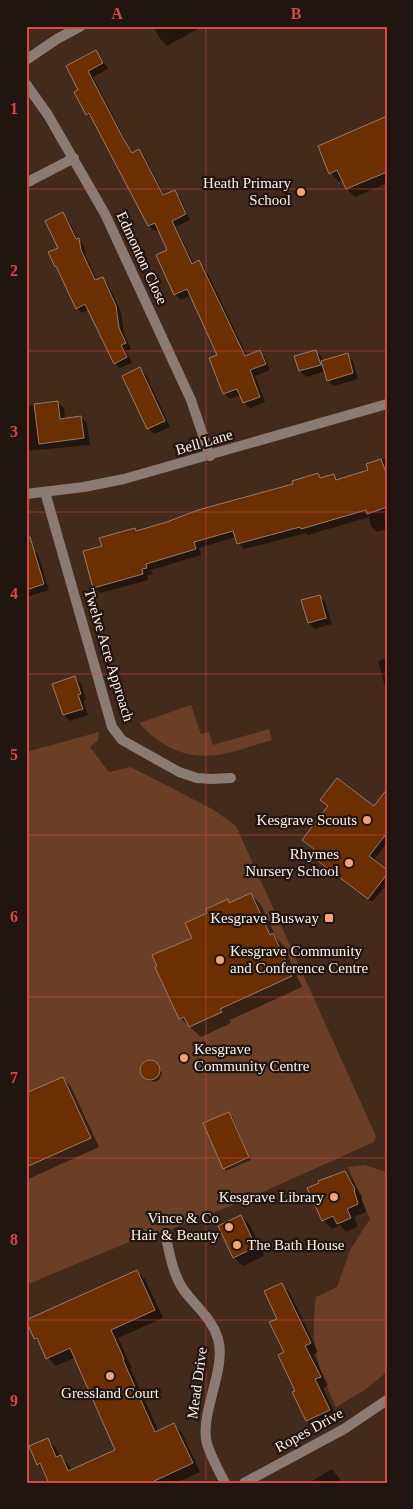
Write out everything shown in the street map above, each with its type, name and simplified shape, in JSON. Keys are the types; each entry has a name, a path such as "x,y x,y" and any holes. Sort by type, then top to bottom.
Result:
{"street":[{"path":"26,60 82,26"},
{"name":"Edmonton Close","path":"26,84 48,115 105,214 187,391 210,456"},
{"path":"26,183 74,158"},
{"name":"Bell Lane","path":"26,494 124,479 387,404"},
{"name":"Twelve Acre Approach","path":"45,492 112,727 122,740 178,772 197,778 231,778"},
{"name":"Mead Drive","path":"166,1238 173,1268 182,1287 211,1323 218,1339 220,1350 206,1428 207,1444 225,1483"},
{"name":"Ropes Drive","path":"244,1483 344,1429 387,1400"}],"shaded area":[{"path":"191,705 201,734 209,732 213,745 269,729 272,740 229,753 202,756 174,749 156,739 139,723"},
{"name":"Kesgrave Community Centre","path":"99,732 98,740 90,747 109,772 131,767 214,810 236,826 376,1136 374,1142 243,1201 154,1236 150,1229 145,1232 146,1235 26,1285 26,752"},
{"path":"364,1165 387,1172 387,1372 366,1389 336,1407 316,1354 314,1313 316,1297 337,1287 350,1250 370,1219 348,1167"}],"building":[{"path":"96,50 103,63 88,71 123,138 132,153 139,149 163,195 175,190 186,214 172,221 192,264 199,260 245,356 260,350 266,364 250,370 260,397 243,403 237,389 223,394 209,358 217,355 187,289 174,295 156,255 167,250 155,223 148,226 89,113 86,115 74,92 78,90 66,66"},
{"path":"387,116 387,172 346,189 337,170 329,174 318,146"},
{"path":"63,212 76,239 79,238 81,250 95,280 103,277 116,306 119,328 126,343 121,345 127,357 114,364 85,304 76,309 48,252 58,248 45,221"},
{"path":"316,350 321,365 299,371 294,356"},
{"path":"348,353 353,373 327,381 321,361"},
{"path":"140,367 165,421 147,429 122,376"},
{"path":"58,401 60,419 81,416 84,438 39,444 34,404"},
{"path":"381,459 387,475 387,507 367,514 366,510 301,529 300,527 237,544 233,531 194,542 196,549 146,564 147,568 142,569 143,574 93,588 83,551 102,546 99,538 135,528 136,531 167,522 198,510 293,484 292,481 318,473 320,478 334,474 336,480 368,470 366,464"},
{"path":"30,537 44,584 26,590 26,538"},
{"path":"320,595 326,618 308,623 301,600"},
{"path":"75,676 81,694 78,695 83,709 63,715 52,684"},
{"path":"337,778 374,806 387,789 387,833 369,856 387,870 387,874 368,899 310,855 314,849 302,840 328,806 320,800"},
{"name":"Kesgrave Community and Conference Centre","path":"251,893 270,935 273,933 292,976 220,1009 222,1012 189,1027 184,1017 179,1019 155,967 157,966 152,955 192,938 185,923 207,913 206,909 228,899 229,903"},
{"path":"150,1060 157,1063 160,1070 157,1077 150,1080 143,1077 140,1070 143,1063"},
{"path":"63,1077 91,1138 26,1167 26,1093"},
{"path":"229,1112 249,1157 223,1169 203,1123"},
{"name":"Kesgrave Library","path":"345,1171 355,1189 358,1204 347,1209 351,1218 337,1224 333,1216 322,1221 307,1188 319,1183 318,1181"},
{"path":"241,1215 256,1247 233,1258 218,1226"},
{"name":"Gressland Court","path":"137,1270 155,1310 111,1330 155,1432 174,1423 193,1463 150,1483 43,1483 48,1481 40,1463 37,1465 29,1446 48,1438 56,1457 61,1455 68,1471 115,1450 70,1348 46,1359 37,1338 34,1339 26,1320"},
{"path":"282,1283 311,1343 305,1346 321,1377 315,1379 330,1410 306,1421 292,1392 295,1391 278,1355 284,1352 269,1322 277,1319 264,1291"}],"place":[{"name":"Heath Primary School","path":"301,192"},
{"name":"Kesgrave Scouts","path":"367,820"},
{"name":"Rhymes Nursery School","path":"349,863"},
{"name":"Kesgrave Busway","path":"329,918"},
{"name":"Kesgrave Community and Conference Centre","path":"220,960"},
{"name":"Kesgrave Community Centre","path":"184,1058"},
{"name":"Kesgrave Library","path":"334,1197"},
{"name":"Vince & Co Hair & Beauty","path":"229,1227"},
{"name":"The Bath House","path":"237,1245"},
{"name":"Gressland Court","path":"110,1376"}]}
